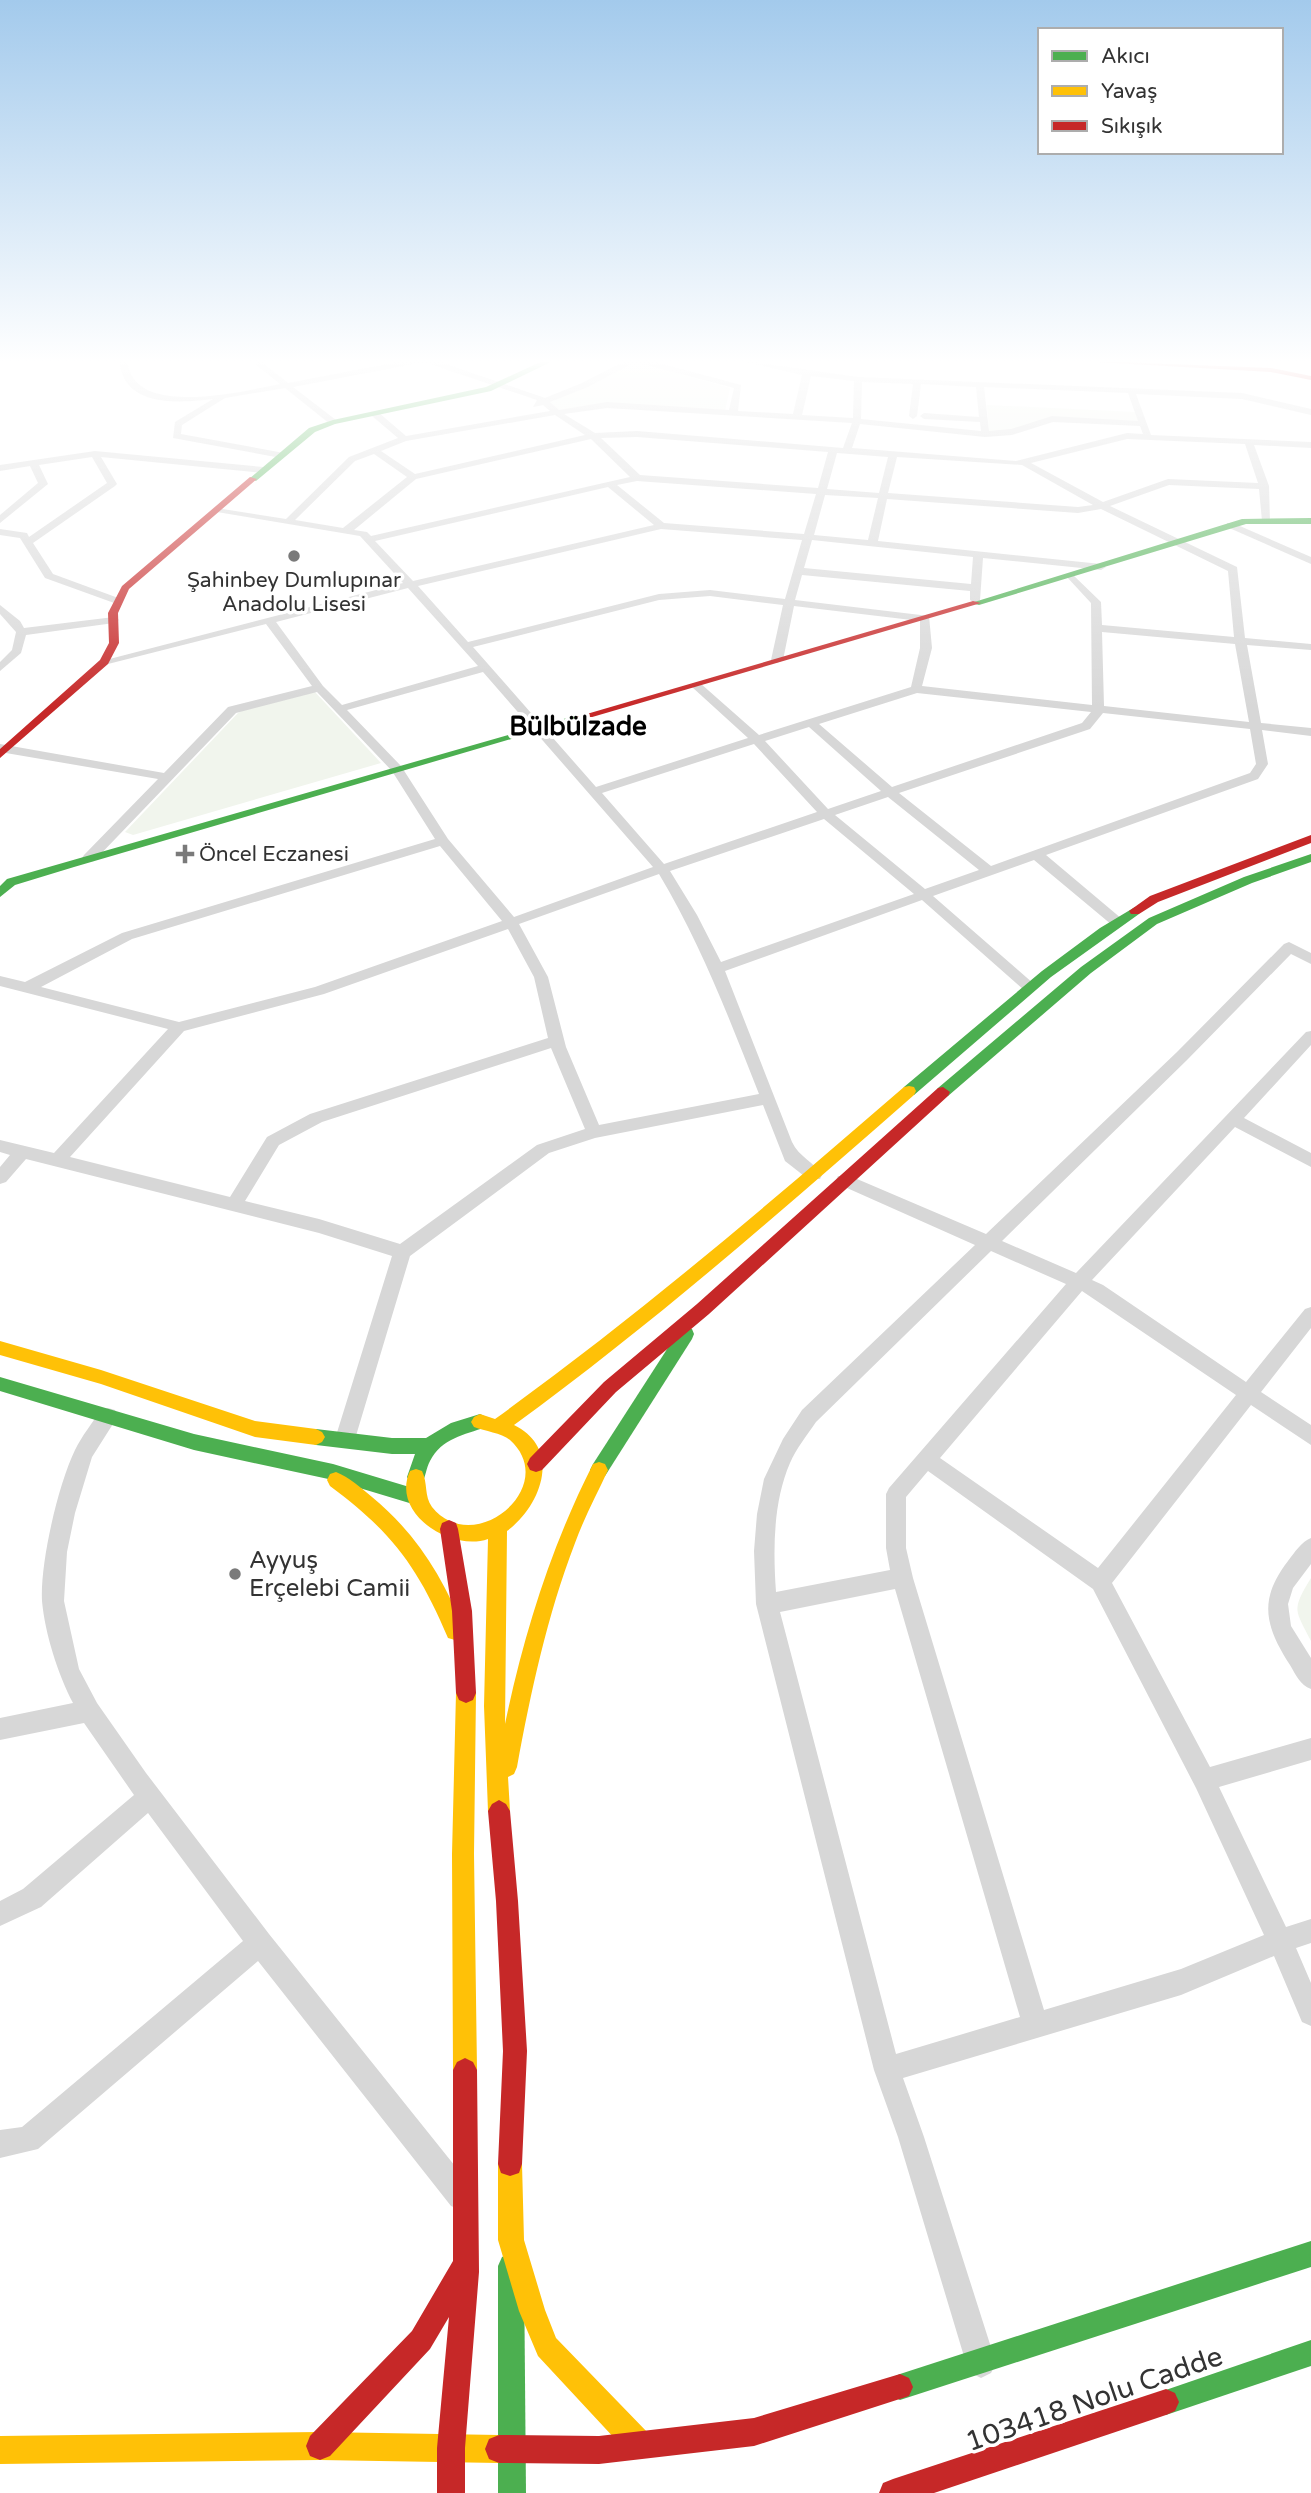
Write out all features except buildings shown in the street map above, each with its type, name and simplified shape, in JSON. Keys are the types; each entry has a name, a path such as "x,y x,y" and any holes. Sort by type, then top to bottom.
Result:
{"main road":[{"path":"2,751 104,662 114,643 117,601 125,589 257,475"},
{"path":"4,885 89,858 925,618 975,596 1071,576 1245,521 1311,521"},
{"path":"499,1425 589,1359 814,1175 1029,987 1089,940 1154,898 1311,839"},
{"path":"536,1464 610,1387 702,1309 892,1135 1086,970 1153,921 1248,880 1311,858"},
{"path":"499,1816 521,1683 547,1596 581,1505 631,1416 702,1309"},
{"path":"0,1348 101,1377 255,1429 392,1446 428,1446"},
{"path":"0,1384 197,1442 314,1466 416,1497"},
{"path":"480,1422 499,1425 517,1433 529,1447 536,1464 536,1482 529,1500 516,1516 498,1527 473,1533 449,1529 434,1522 423,1511 416,1497 414,1480 418,1462 428,1446 460,1425 480,1422"},
{"path":"314,1466 372,1503 419,1554 445,1603 466,1666"},
{"path":"498,1527 494,1706 515,2051 510,2156 512,2493"},
{"path":"449,1529 456,1559 466,1666 463,1854 466,2264 451,2493"},
{"path":"511,2240 532,2311 547,2347 640,2445"},
{"path":"0,2450 320,2446 600,2449 754,2432 981,2363 1311,2254"},
{"path":"320,2446 421,2340 466,2264"},
{"name":"103418 Nolu Cadde","path":"893,2493 1311,2353"}],"street":[{"path":"0,520 43,484 39,475"},
{"path":"27,543 113,484 108,475"},
{"path":"289,521 335,475"},
{"path":"347,530 413,477 420,475"},
{"path":"777,660 789,603 828,475"},
{"path":"872,544 888,475"},
{"path":"717,969 1254,776 1262,764 1240,639 1233,569 1102,506 1046,475"},
{"path":"1260,475 1267,521"},
{"path":"368,540 637,478 1062,510 1102,506 1168,482 1264,486"},
{"path":"608,483 661,526"},
{"path":"216,511 363,534 465,646 661,869 690,915 717,969 769,1098 777,1127 792,1157 814,1175"},
{"path":"104,662 408,585 661,526 808,537 1101,567"},
{"path":"1230,526 1311,561"},
{"path":"0,532 23,535 48,576 117,601"},
{"path":"798,571 975,596 978,554"},
{"path":"0,981 179,1027 318,991 661,869 1086,726 1096,717 1098,709 1096,602 1071,576"},
{"path":"465,646 659,597 710,593 925,618 926,648 916,689"},
{"path":"0,608 16,623 21,632 17,651 0,668"},
{"path":"21,632 114,620"},
{"path":"269,620 319,688 397,769 443,841 510,922 541,977 557,1041 594,1132"},
{"path":"1097,628 1311,647"},
{"path":"339,709 484,668"},
{"path":"696,685 758,741 826,814 1029,987"},
{"path":"89,858 232,710 319,688"},
{"path":"592,792 916,689 1311,732"},
{"path":"811,723 890,792 990,872"},
{"path":"2,751 167,777"},
{"path":"28,987 127,936 443,841"},
{"path":"1037,855 1117,922"},
{"path":"981,2363 911,2137 887,2070 767,1604 764,1573 772,1484 781,1460 809,1416 989,1245 1289,947 1311,959"},
{"path":"58,1160 179,1027"},
{"path":"1035,2024 902,1578 896,1549 896,1494 1078,1283 1311,1036"},
{"path":"233,1206 272,1142 316,1118 557,1041"},
{"path":"345,1439 402,1252 542,1149 594,1132 769,1098"},
{"path":"1233,1119 1311,1161"},
{"path":"0,1146 319,1226 402,1252"},
{"path":"0,1178 23,1151"},
{"path":"844,1180 1097,1290 1311,1436"},
{"path":"1101,1582 1311,1314"},
{"path":"108,1416 83,1454 57,1552 53,1601 69,1672 89,1711 149,1796 260,1943 466,2202"},
{"path":"926,1459 1101,1582 1204,1780 1311,2013"},
{"path":"1311,1548 1280,1593 1277,1609 1285,1637 1311,1678"},
{"path":"767,1604 902,1578"},
{"path":"0,1728 89,1711"},
{"path":"1204,1780 1311,1749"},
{"path":"0,1914 32,1898 149,1796"},
{"path":"887,2070 1181,1982 1311,1931"},
{"path":"0,2144 28,2139 260,1943"}],"shaded area":[{"path":"314,691 381,763 133,835 125,832 238,713 251,706"},
{"path":"1311,1578 1311,1641 1297,1610 1300,1597"}],"traffic: fast":[{"path":"253,479 257,475"},
{"path":"976,603 1245,521 1311,521"},
{"path":"0,893 11,882 70,864 578,718"},
{"path":"943,1092 1086,970 1153,921 1248,880 1311,858"},
{"path":"909,1091 1047,974 1135,911"},
{"path":"599,1470 686,1334"},
{"path":"0,1384 194,1442 333,1472 416,1497"},
{"path":"416,1477 424,1455 438,1439 457,1428 480,1422"},
{"path":"316,1437 392,1446 428,1446"},
{"path":"900,2387 1311,2254"},
{"path":"511,2266 512,2493"},
{"path":"1166,2402 1311,2353"}],"traffic: slow":[{"path":"500,1425 658,1305 909,1091"},
{"path":"0,1348 101,1377 255,1429 316,1437"},
{"path":"416,1477 417,1492 425,1512 435,1522 455,1531 481,1533 499,1526 514,1515 526,1500 533,1484 534,1466 529,1449 512,1432 480,1422"},
{"path":"507,1767 541,1615 566,1541 599,1470"},
{"path":"336,1480 376,1512 409,1545 434,1584 455,1631"},
{"path":"498,1527 494,1706 499,1811"},
{"path":"465,2070 463,1854 466,1693"},
{"path":"510,2164 511,2240 532,2311 547,2347 640,2445"},
{"path":"0,2450 320,2446 499,2449"}],"traffic: jam":[{"path":"0,755 104,662 114,643 113,613 125,588 253,479"},
{"path":"578,718 976,603"},
{"path":"1135,911 1154,899 1311,839"},
{"path":"536,1464 610,1387 703,1309 943,1092"},
{"path":"449,1529 462,1611 466,1693"},
{"path":"499,1811 515,2051 510,2164"},
{"path":"320,2446 421,2340 466,2264 465,2070"},
{"path":"451,2493 451,2448 466,2272"},
{"path":"499,2449 599,2450 754,2432 900,2387"},
{"path":"893,2493 1166,2402"}],"place":[{"name":"Şahinbey Dumlupınar Anadolu Lisesi","path":"294,556"},
{"name":"Öncel Eczanesi","path":"185,854"},
{"name":"Ayyuş Erçelebi Camii","path":"235,1574"}],"district":[{"name":"Bülbülzade","path":"578,726"}]}
